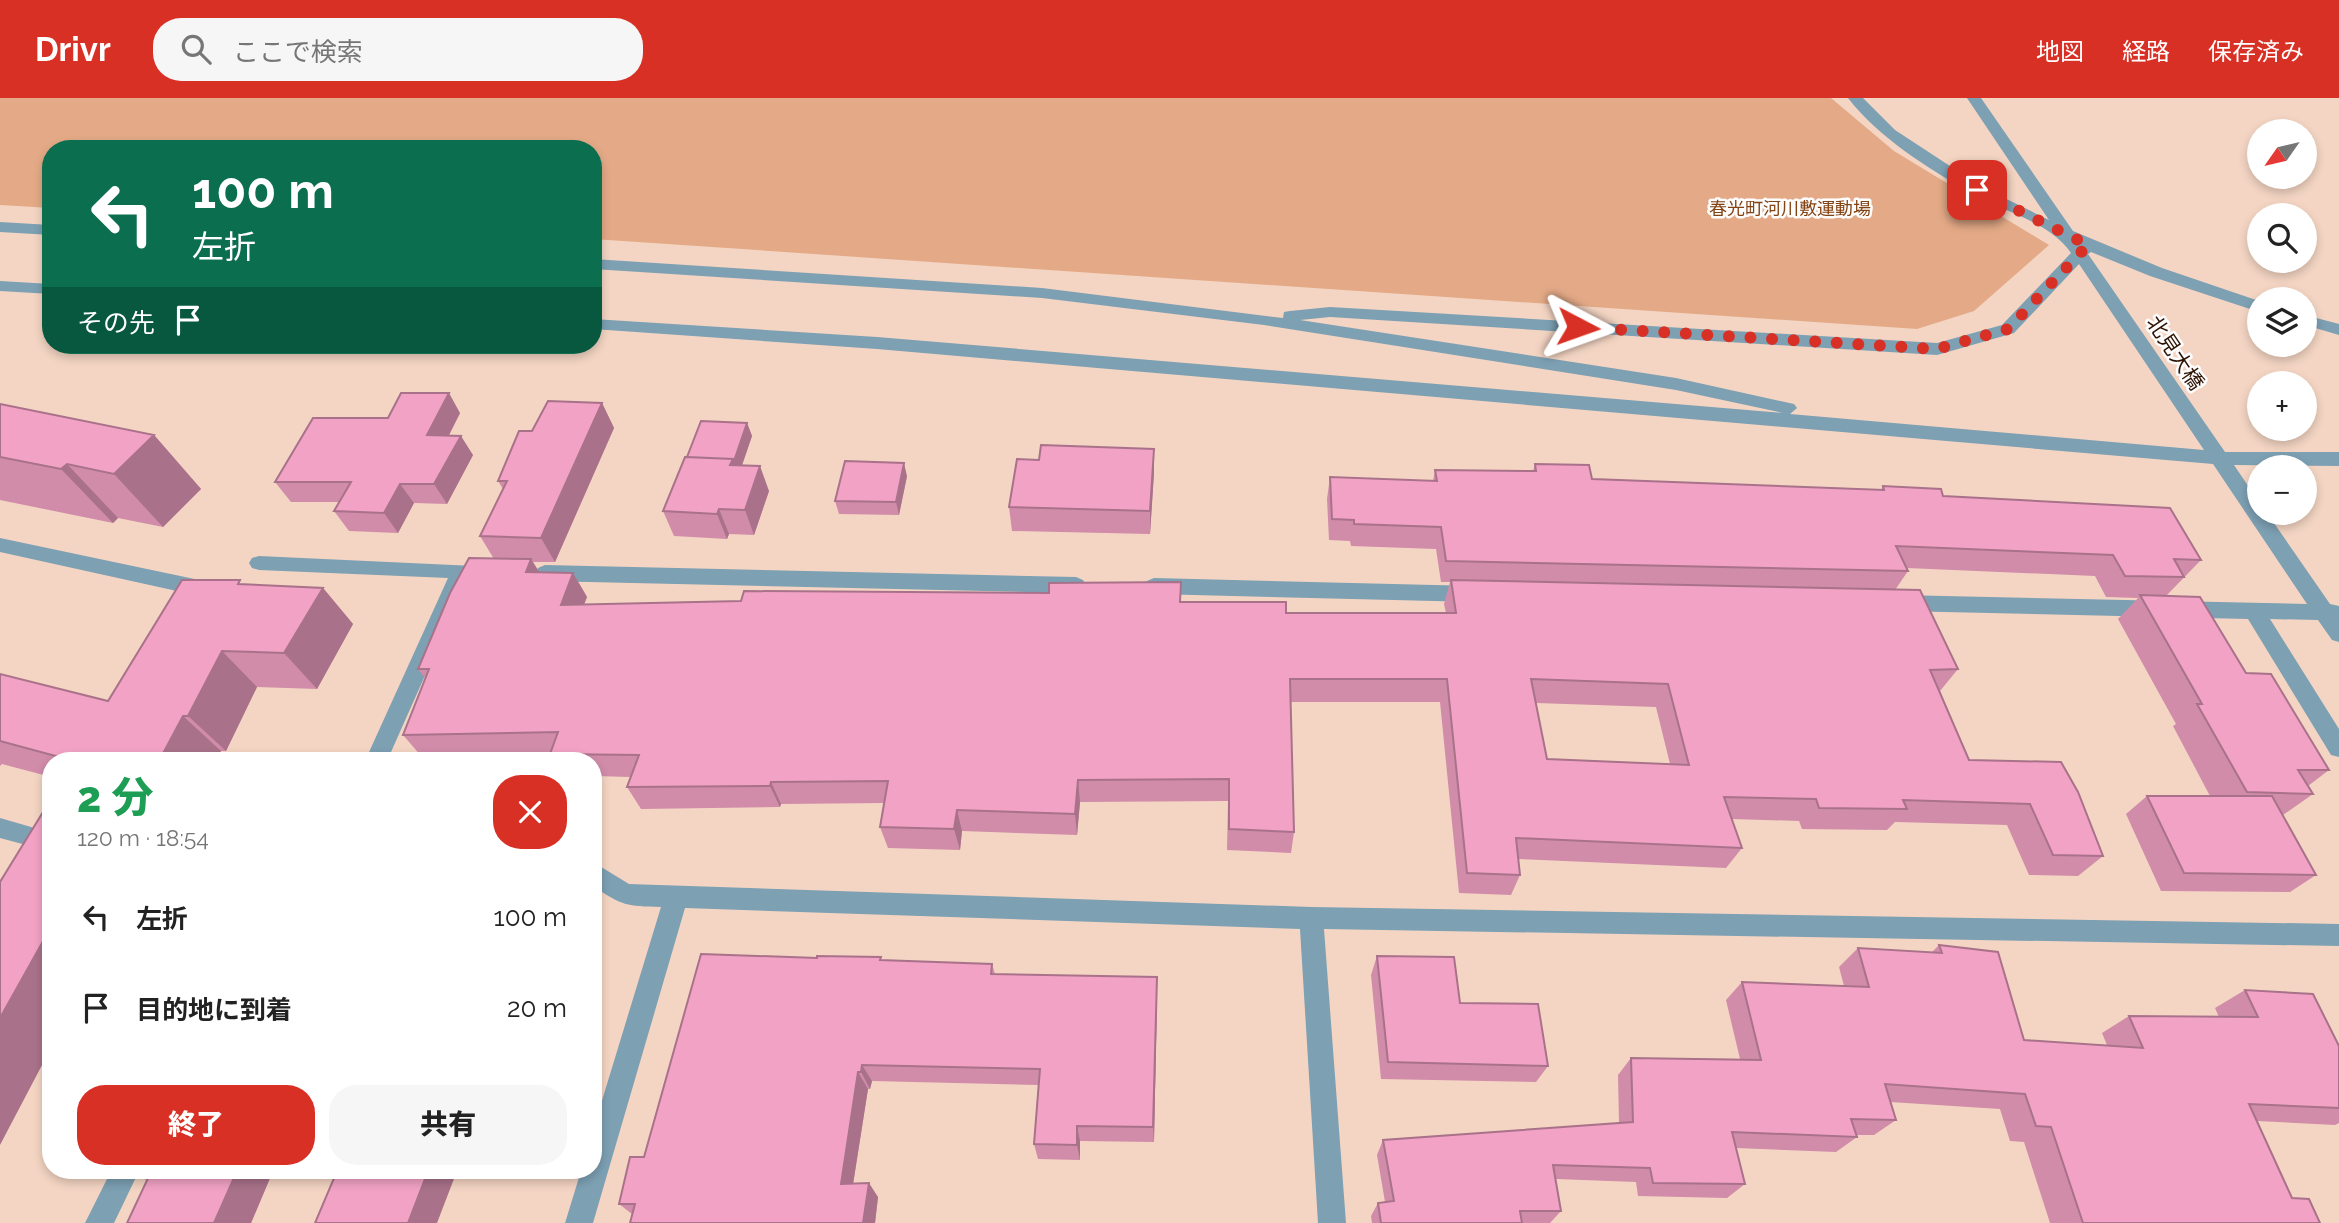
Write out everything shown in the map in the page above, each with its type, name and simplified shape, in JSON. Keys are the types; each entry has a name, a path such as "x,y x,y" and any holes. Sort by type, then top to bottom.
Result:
{"street":[{"path":"1855,98 1890,134 1977,190 2088,245 2247,303"},
{"name":"北見大橋","path":"1974,98 2339,634"},
{"path":"0,227 42,229"},
{"path":"1264,320 1330,312 1937,349 2008,329 2088,245"},
{"path":"602,265 1042,293 1264,320 1676,384 1872,427"},
{"path":"0,286 42,288"},
{"path":"2317,324 2339,330"},
{"path":"602,325 877,343 2220,459 2339,458"},
{"path":"0,545 204,589"},
{"path":"259,563 502,572"},
{"path":"380,752 461,571"},
{"path":"530,572 1100,585"},
{"path":"1128,586 1489,594"},
{"path":"1878,603 2339,612"},
{"path":"2254,611 2339,748"},
{"path":"0,828 30,836"},
{"path":"602,879 625,895 1311,918 2339,935"},
{"path":"602,1146 676,897"},
{"path":"1311,918 1332,1223"},
{"path":"99,1223 121,1179"},
{"path":"579,1223 592,1179"}],"green space":[{"name":"春光町河川敷運動場","path":"0,98 1831,98 1894,151 2049,245 1974,311 1917,329 602,240 602,140 42,140 42,207 0,205"}],"building":[{"path":"401,393 449,393 427,435 461,436 434,484 400,484 384,513 334,511 351,482 275,482 313,418 388,418"},
{"path":"548,401 602,403 541,538 480,536 507,481 498,481 519,431 532,431"},
{"path":"0,404 154,435 114,474 67,464 61,469 0,457"},
{"path":"701,421 747,423 734,461 687,457"},
{"path":"1041,445 1154,449 1150,511 1009,507 1017,459 1039,460"},
{"path":"685,457 733,459 730,465 760,466 745,510 719,509 717,514 663,511"},
{"path":"845,461 904,463 896,502 835,501"},
{"path":"1535,464 1589,465 1592,479 1884,490 1883,486 1941,489 1943,496 2170,508 2201,560 2174,559 2184,577 2125,576 2113,555 1896,546 1908,571 1446,561 1441,527 1354,524 1354,520 1332,519 1330,477 1437,481 1435,470 1536,471"},
{"path":"469,558 531,559 526,572 573,573 561,605 741,601 744,591 1049,593 1049,583 1181,582 1180,602 1286,602 1286,613 1456,613 1451,580 1920,590 1958,669 1930,670 1969,760 2061,762 2078,792 2103,856 2053,855 2030,804 1903,800 1907,809 1819,808 1816,799 1724,797 1742,848 1516,838 1520,875 1467,873 1447,679 1290,679 1294,832 1229,829 1229,779 1078,780 1075,814 957,810 954,829 880,827 888,781 771,782 770,786 627,787 639,755 551,752 558,732 403,735 429,669 418,669 450,593","holes":["1531,679 1668,684 1689,765 1547,759"]},
{"path":"182,580 240,580 238,584 323,588 284,653 222,651 188,716 183,716 164,752 42,752 0,741 0,674 108,701"},
{"path":"2140,595 2200,597 2246,673 2271,674 2329,770 2298,770 2313,794 2247,792 2197,704 2202,704"},
{"path":"2147,796 2272,796 2316,875 2184,873"},
{"path":"42,814 42,943 0,1018 0,882"},
{"path":"1939,945 1998,952 2024,1040 2143,1048 2129,1016 2258,1017 2245,990 2313,994 2339,1046 2339,1108 2249,1104 2292,1198 2309,1199 2320,1223 2083,1223 2051,1127 2036,1126 2025,1094 1885,1084 1896,1120 1851,1119 1857,1137 1732,1132 1745,1184 1653,1183 1650,1168 1553,1165 1561,1211 1520,1211 1522,1223 1381,1223 1378,1203 1394,1201 1383,1140 1633,1122 1631,1058 1761,1060 1742,982 1869,987 1858,948 1942,953"},
{"path":"701,954 881,957 880,960 992,964 991,974 1157,977 1153,1127 1077,1126 1077,1145 1034,1144 1040,1069 862,1065 861,1072 858,1072 841,1184 869,1183 863,1223 630,1223 635,1204 619,1204 630,1157 644,1157"},
{"path":"1377,956 1454,957 1460,1003 1538,1004 1548,1066 1388,1062"},
{"path":"148,1179 233,1179 214,1223 127,1223"},
{"path":"334,1179 425,1179 408,1223 315,1223"}],"route":[{"path":"1578,327 1937,349 2008,329 2088,245 1977,190"}]}
